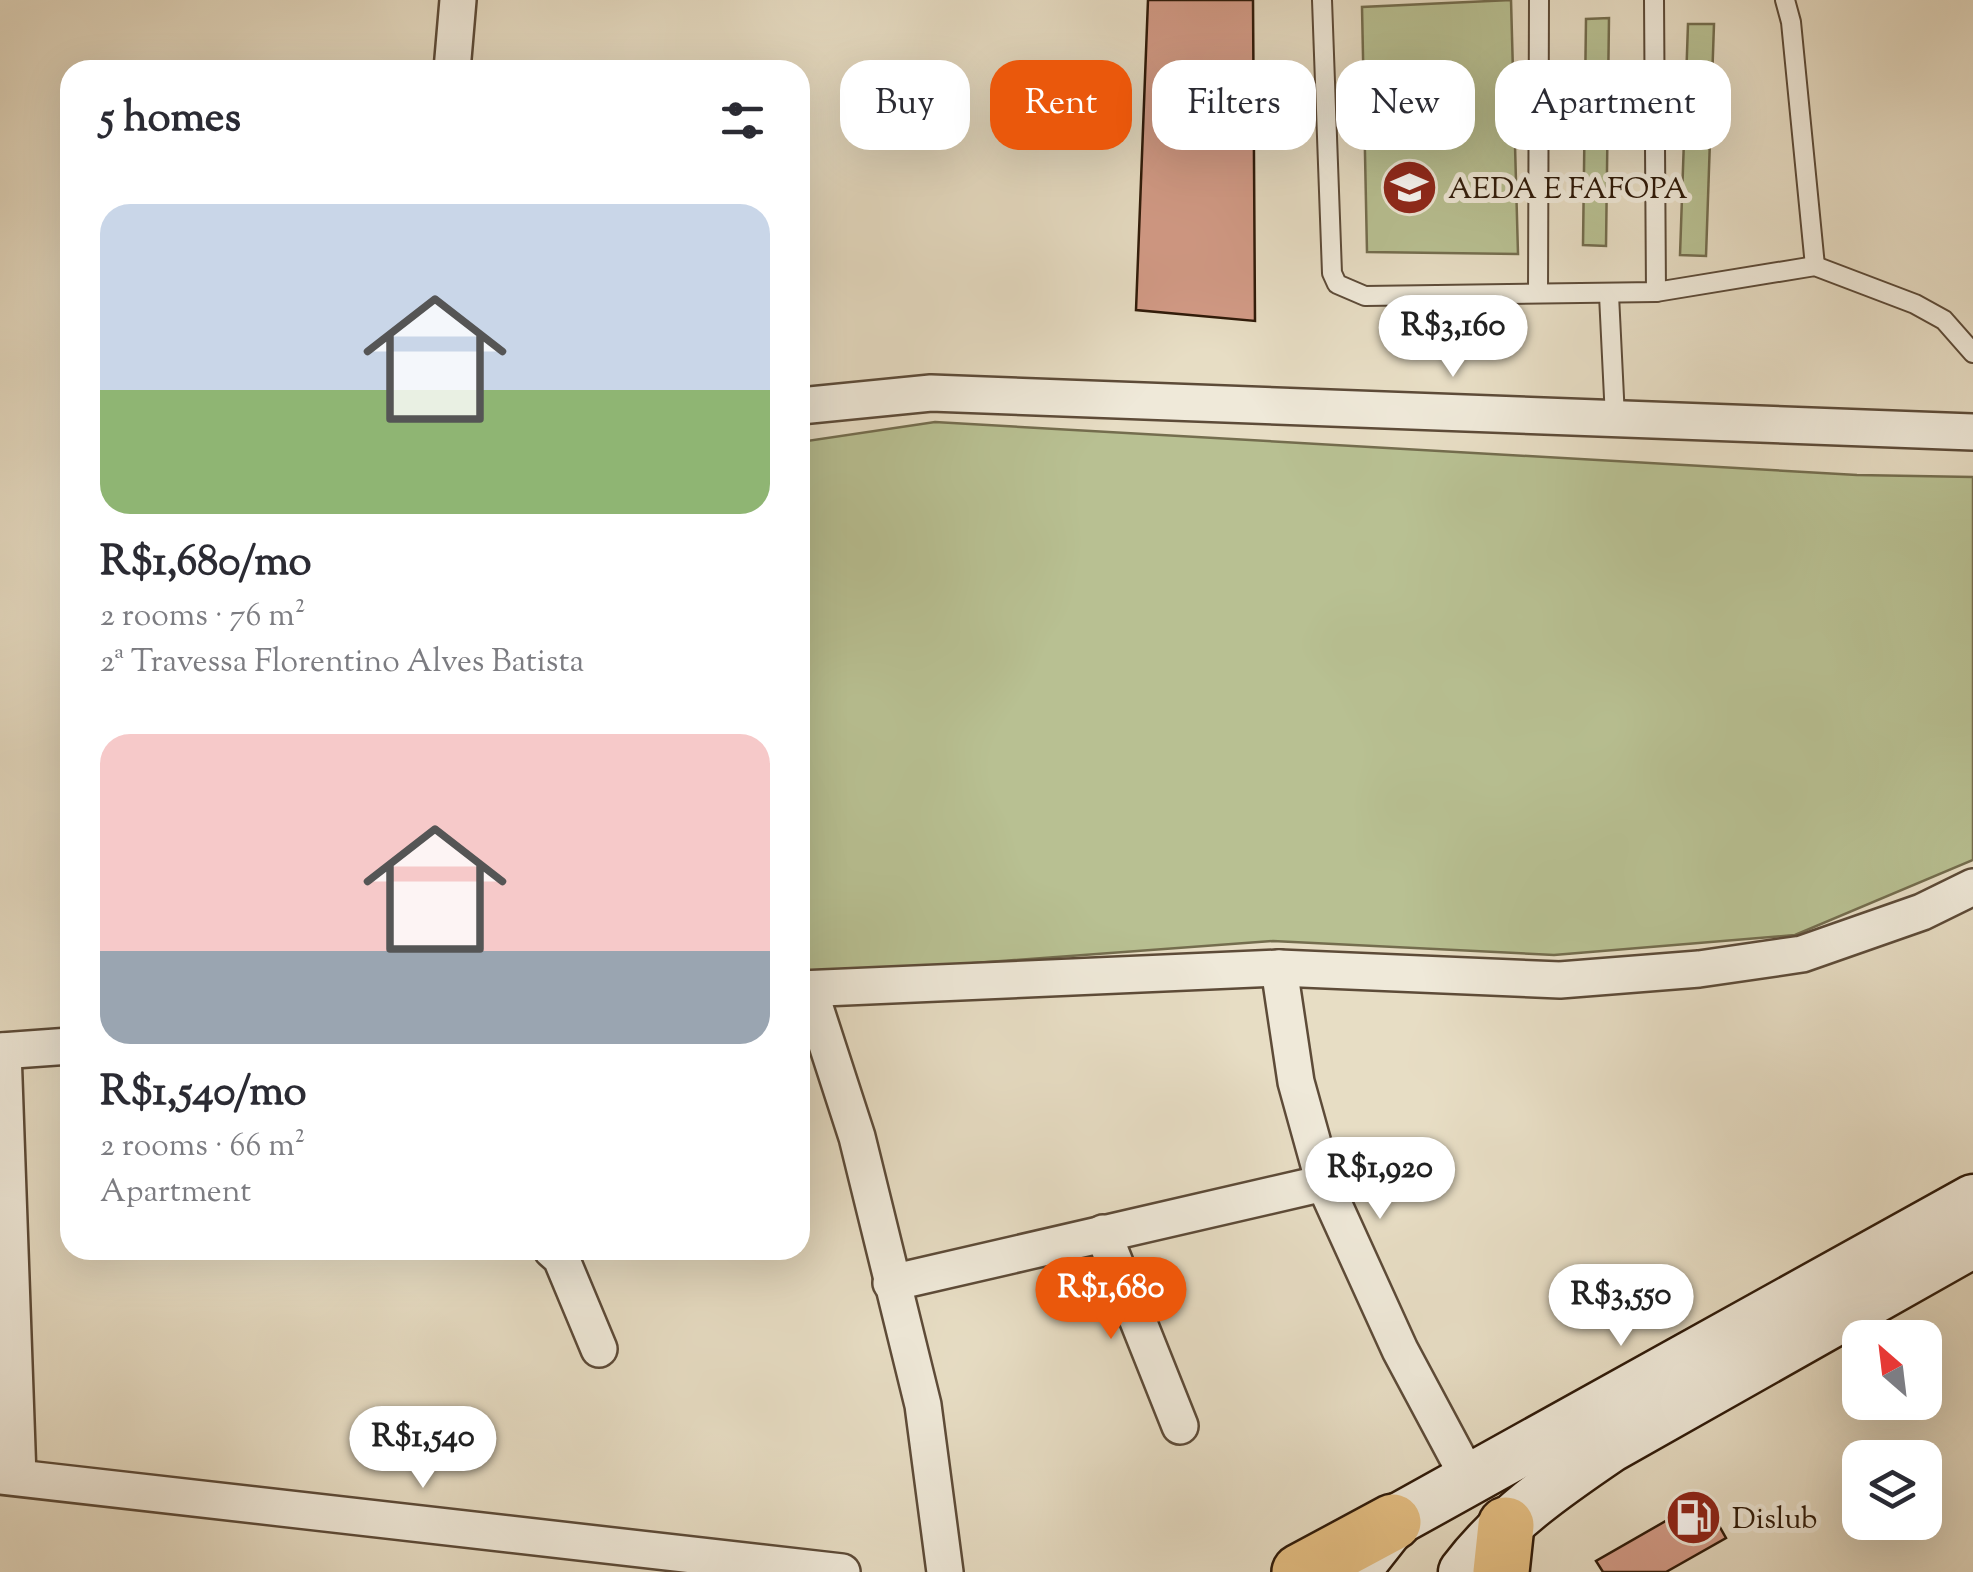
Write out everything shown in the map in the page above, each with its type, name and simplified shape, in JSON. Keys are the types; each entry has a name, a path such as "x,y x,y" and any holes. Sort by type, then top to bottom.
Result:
{"highway":[{"path":"1300,1572 1393,1522"}],"main road":[{"path":"1464,1572 1504,1548 1602,1429 1973,1200"},
{"path":"1358,1572 1393,1522 1470,1479 1602,1429 1973,1242"}],"street":[{"path":"453,60 458,0"},
{"path":"810,405 931,393 1973,432"},
{"path":"810,989 1280,968 1560,980 1699,969 1802,954 1922,912 1973,887"},
{"path":"1280,968 1296,1082 1324,1183 1400,1350 1470,1479"},
{"path":"810,1006 857,1136 922,1405 944,1572"},
{"path":"60,1047 2,1051 9,1476 842,1572"},
{"path":"891,1283 1324,1183"},
{"path":"1103,1234 1180,1426"},
{"path":"562,1260 599,1349"}],"lane":[{"path":"1322,0 1332,273 1336,284 1365,296 1609,295 1656,292 1815,266 1914,304 1944,320 1973,353"},
{"path":"1538,293 1539,0"},
{"path":"1654,0 1656,292"},
{"path":"1784,0 1791,22 1815,266"},
{"path":"1609,295 1615,418"}],"green space":[{"path":"1511,0 1513,60 1495,60 1495,150 1515,150 1518,254 1367,252 1365,150 1475,150 1475,60 1363,60 1362,7"},
{"path":"1609,18 1608,60 1585,60 1586,19"},
{"path":"1688,24 1714,24 1713,60 1687,60"},
{"path":"1584,150 1607,150 1606,246 1583,245"},
{"path":"1684,150 1710,150 1706,256 1680,255"},
{"path":"935,422 1857,475 1973,477 1973,860 1795,935 1554,955 1273,941 810,975 810,441"}],"building":[{"path":"1148,0 1253,0 1253,60 1152,60 1152,150 1254,150 1255,321 1136,310"},
{"name":"Dislub","path":"1704,1499 1726,1538 1666,1572 1603,1572 1596,1561"}],"place":[{"name":"AEDA E FAFOPA","path":"1409,188"},
{"name":"Dislub","path":"1693,1518"}]}
